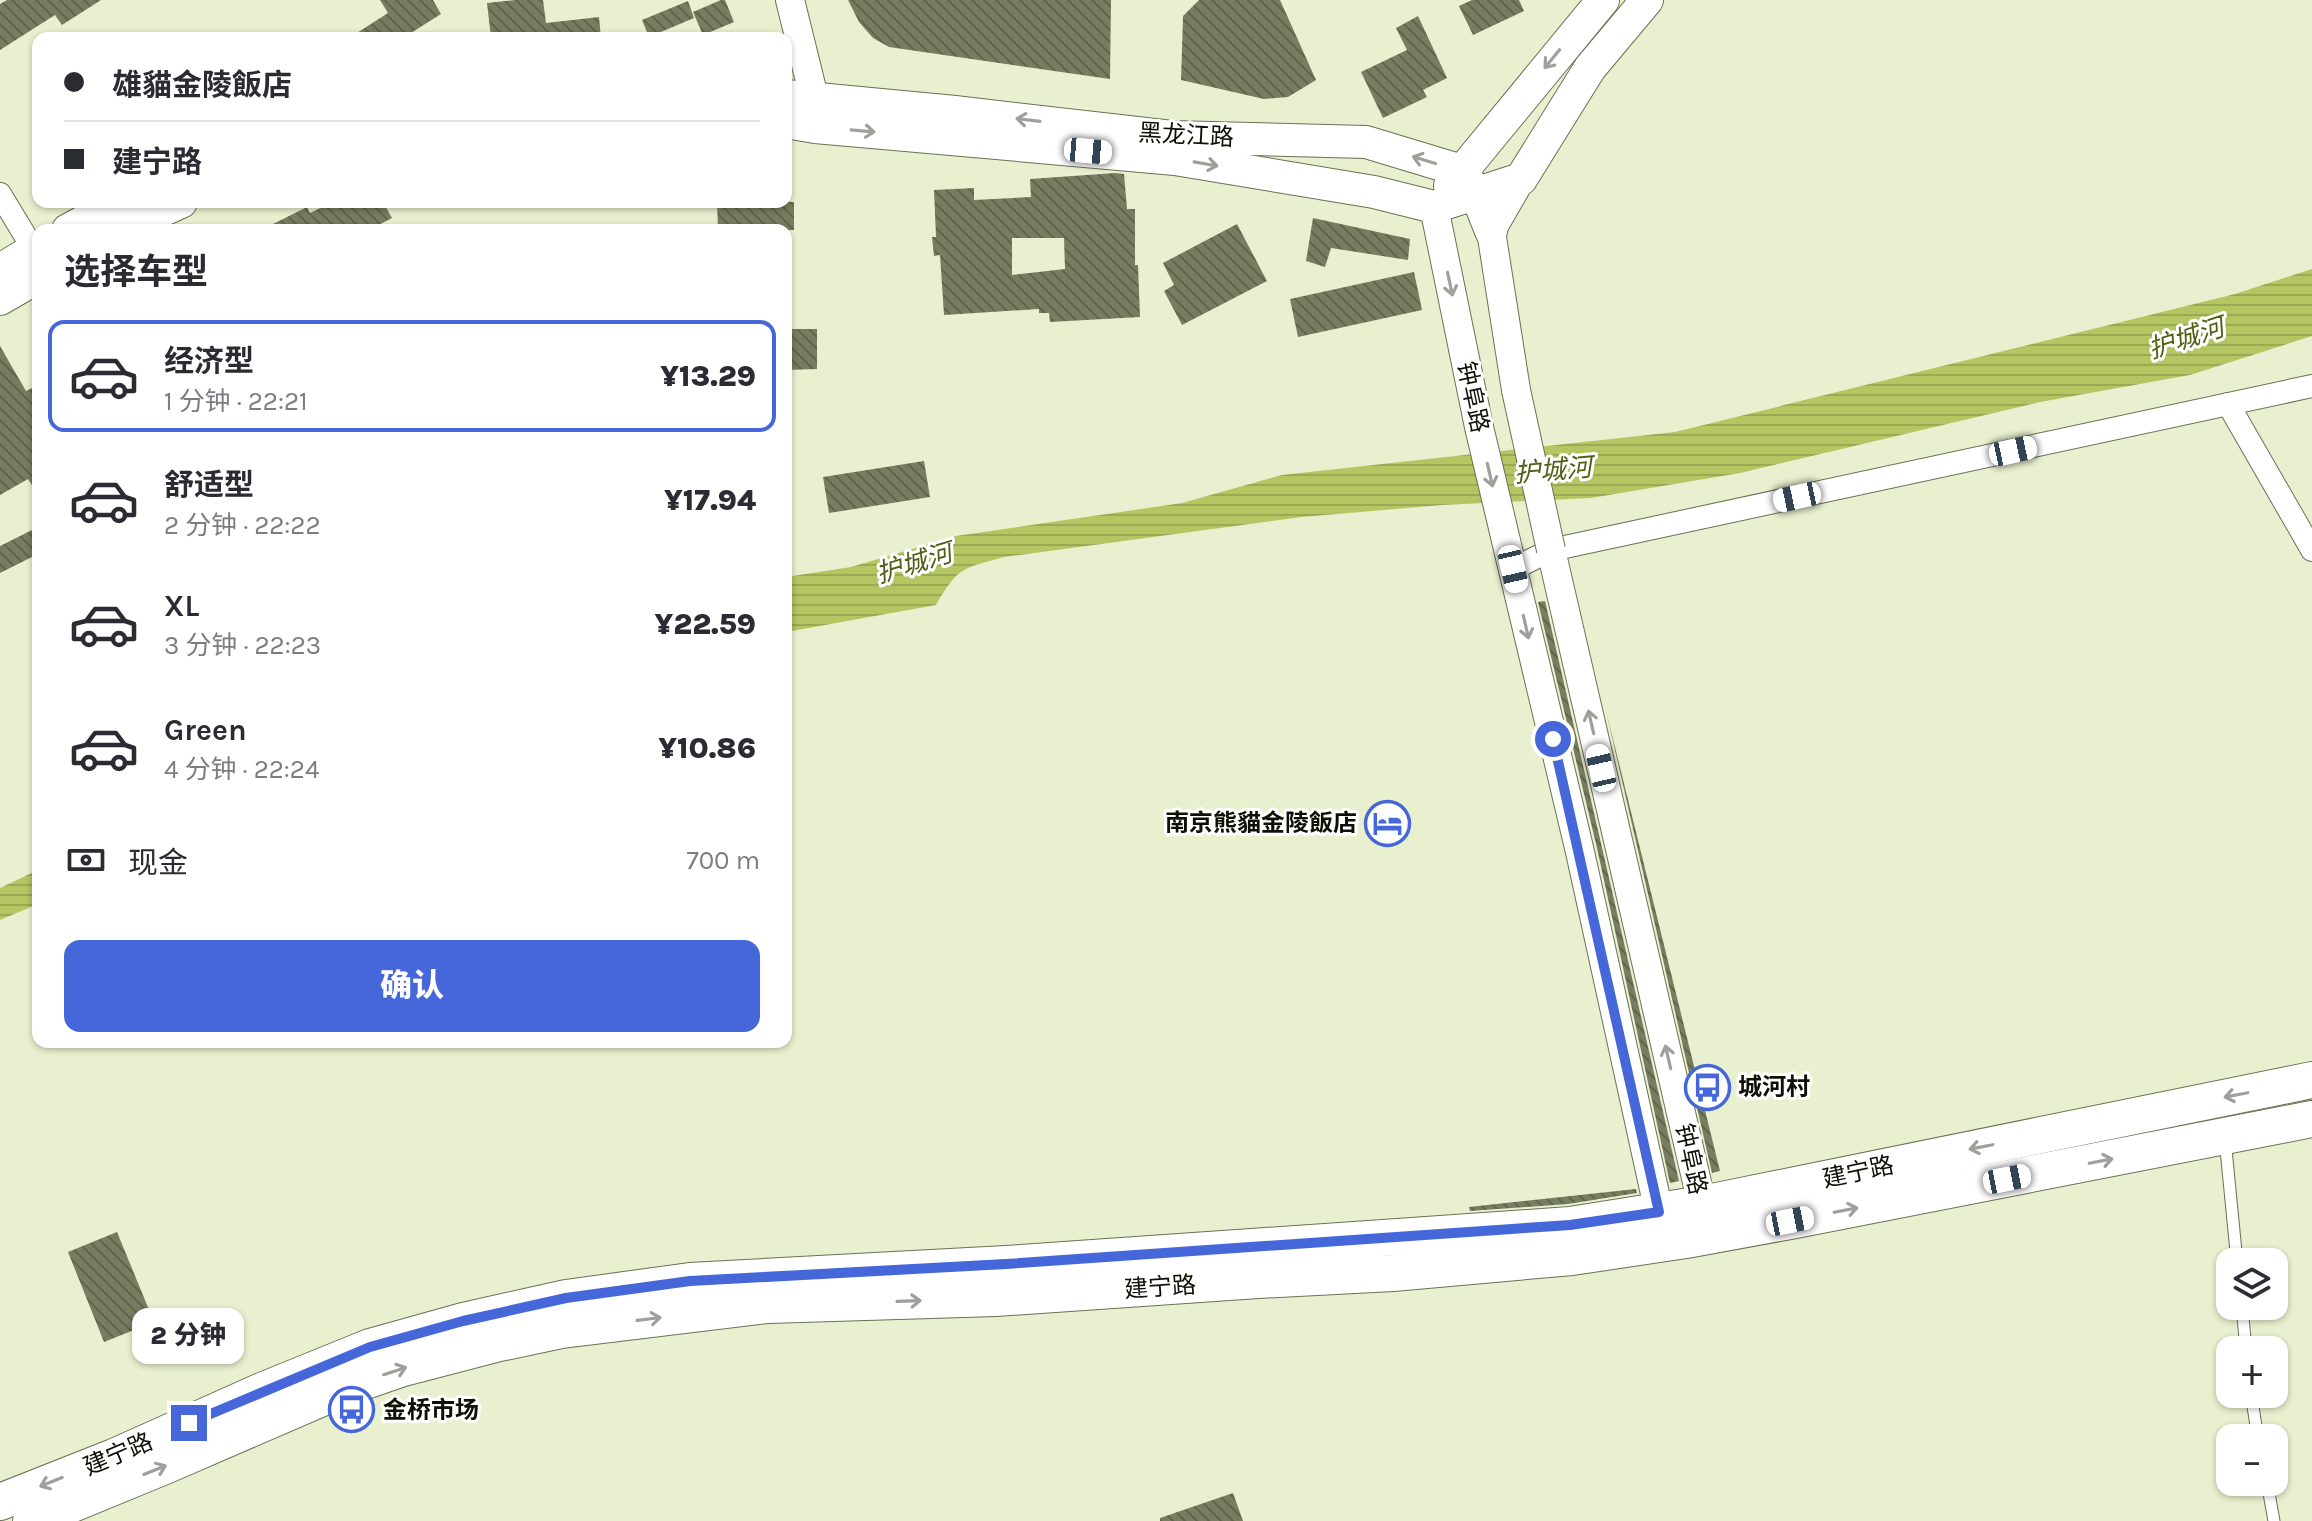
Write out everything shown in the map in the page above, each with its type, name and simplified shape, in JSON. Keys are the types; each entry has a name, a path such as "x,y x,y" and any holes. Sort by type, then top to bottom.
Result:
{"main road":[{"path":"1434,207 1469,182 1603,0"},
{"path":"1469,182 1521,179 1590,68 1647,0"},
{"name":"黑龙江路","path":"800,110 1172,137 1366,142 1469,182"},
{"name":"黑龙江路","path":"800,110 1175,159 1374,192 1434,207"},
{"path":"1469,182 1491,231"},
{"path":"79,224 109,208"},
{"path":"132,224 168,208"},
{"path":"0,270 32,260"},
{"path":"0,299 32,264"},
{"name":"建宁路","path":"0,1502 114,1457 370,1347 463,1321 566,1298 690,1281 1006,1264 1570,1225 1702,1204 2312,1080"},
{"name":"建宁路","path":"31,1521 345,1388 403,1368 562,1330 768,1305 996,1298 1393,1273 1572,1257 1686,1240 2312,1119"}],"street":[{"path":"790,0 800,110"},
{"path":"1491,231 1521,179"},
{"path":"0,194 32,249"},
{"name":"钟阜路","path":"1434,207 1479,427 1580,852 1659,1212 1686,1240 1702,1204 1516,390 1491,231"},
{"path":"1513,569 1551,550 2312,386"},
{"path":"2228,404 2312,550"}],"lane":[{"path":"2225,1137 2236,1248"},
{"path":"2270,1496 2274,1521"}],"water":[{"name":"护城河","path":"2312,269 2312,336 2190,375 2040,402 1740,473 1591,498 1442,505 1302,517 1004,557 963,571 950,583 936,605 792,631 792,576 851,567 956,536 1182,503 1282,475 1675,432 2235,294"},
{"path":"32,873 32,907 0,920 0,888"}],"building":[{"path":"7,0 101,0 62,25 55,15 0,50 0,4"},
{"path":"380,0 433,0 441,14 412,32 358,32 388,13"},
{"path":"543,0 546,23 599,17 600,32 490,32 487,3"},
{"path":"725,0 734,22 710,32 702,32 693,12"},
{"path":"848,0 1111,0 1110,79 889,47 873,38 859,22"},
{"path":"1199,0 1280,0 1316,80 1288,97 1264,99 1181,80 1183,16"},
{"path":"1472,0 1519,0 1524,11 1473,35 1459,6"},
{"path":"688,1 694,18 661,32 647,32 642,20"},
{"path":"1418,16 1447,78 1423,90 1427,97 1383,118 1361,72 1407,50 1396,28"},
{"path":"1124,174 1127,209 1135,209 1135,265 1138,265 1140,317 1050,322 1049,313 1039,313 1039,309 944,315 940,255 934,256 932,237 936,237 934,190 974,188 974,200 1031,197 1030,179","holes":["1012,238 1064,238 1065,269 1012,275"]},
{"path":"794,202 794,230 792,224 718,224 717,208 792,208"},
{"path":"305,208 310,213 320,208 386,208 392,218 380,224 273,224"},
{"path":"1313,218 1410,239 1408,260 1331,248 1325,267 1306,261"},
{"path":"1237,224 1267,281 1182,325 1164,291 1174,285 1163,263"},
{"path":"1414,272 1422,310 1298,337 1290,299"},
{"path":"792,329 817,329 817,369 792,370"},
{"path":"0,346 26,391 32,388 32,485 28,479 0,495"},
{"path":"924,461 930,497 829,513 823,477"},
{"path":"32,530 32,557 0,573 0,546"},
{"path":"1545,601 1679,1181 1670,1183 1671,1188 1597,848 1538,602"},
{"path":"1606,711 1720,1171 1712,1173"},
{"path":"1636,1189 1637,1193 1568,1204 1470,1211 1469,1207"},
{"path":"117,1232 154,1322 104,1342 68,1252"},
{"path":"1233,1493 1243,1521 1160,1521 1160,1518"}],"place":[{"name":"南京熊貓金陵飯店","path":"1388,823"},
{"name":"城河村","path":"1707,1087"},
{"name":"金桥市场","path":"352,1410"}],"route":[{"path":"189,1423 370,1347 463,1321 566,1298 690,1281 1006,1264 1570,1225 1659,1212 1553,739"}]}
